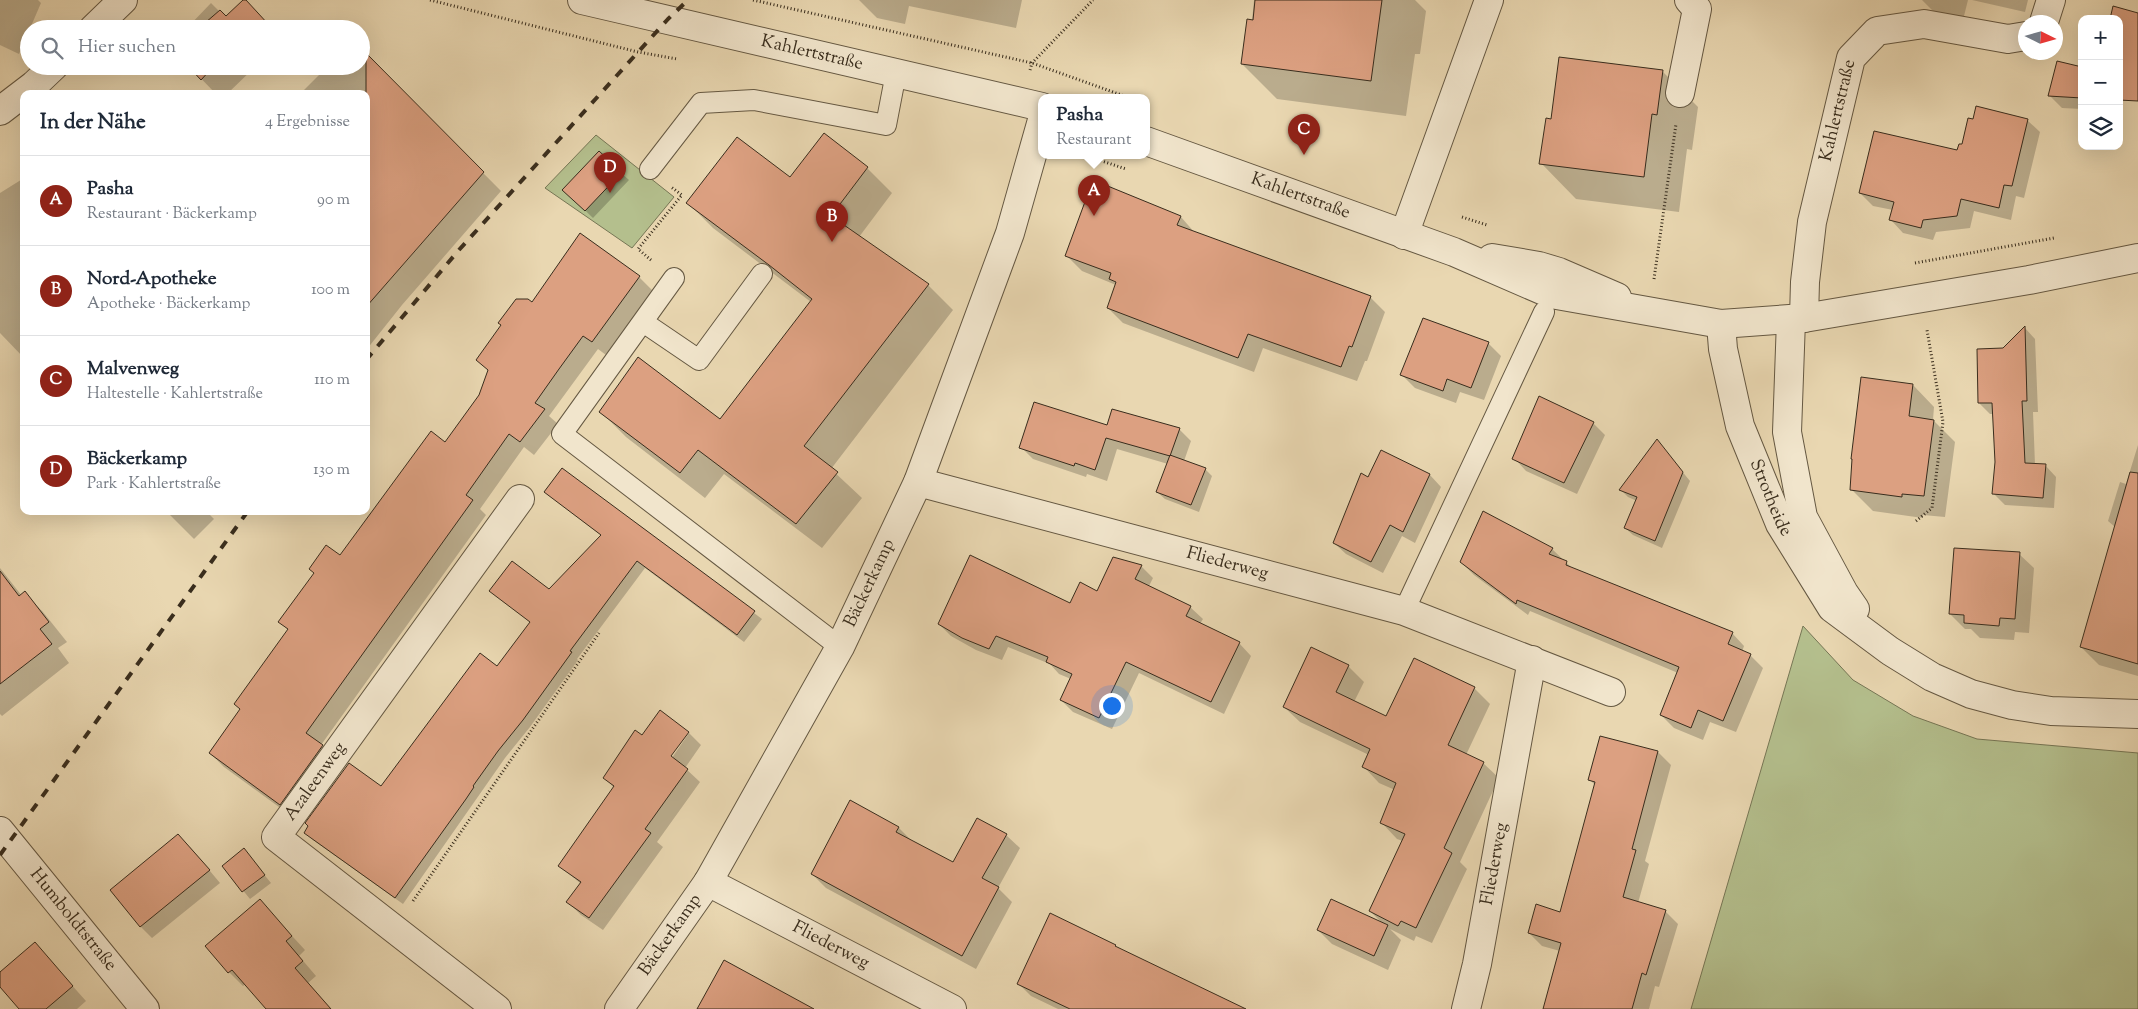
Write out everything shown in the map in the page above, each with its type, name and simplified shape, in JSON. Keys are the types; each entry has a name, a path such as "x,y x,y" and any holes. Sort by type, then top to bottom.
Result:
{"street":[{"path":"102,20 123,0"},
{"name":"Kahlertstraße","path":"582,0 1031,104"},
{"path":"1404,235 1489,0"},
{"path":"1680,93 1697,10 1689,0"},
{"path":"2047,15 2051,0"},
{"name":"Kahlertstraße","path":"1798,319 1805,282 1812,222 1851,58 1877,31 1924,24 2008,39 2018,37"},
{"path":"27,90 45,75"},
{"path":"0,111 20,96"},
{"name":"Bäckerkamp","path":"619,1009 708,882 840,647 918,482 1010,233 1038,134"},
{"name":"Kahlertstraße","path":"1150,142 1454,252 1539,266 1579,279 1642,309 1721,324 1798,319 2029,280 2138,258"},
{"name":"Strotheide","path":"1798,319 1787,432 1803,516 1844,593 1877,642"},
{"name":"Strotheide","path":"1721,324 1723,349 1740,426 1780,524 1832,608 1877,642 1932,677 1970,694 2003,703 2051,711 2138,714"},
{"name":"Fliederweg","path":"918,482 1404,611 1611,692"},
{"name":"Azaleenweg","path":"498,1009 393,930 276,837 520,499"},
{"name":"Fliederweg","path":"1466,1009 1478,964 1532,660"},
{"name":"Humboldtstraße","path":"0,831 145,1009"},
{"name":"Fliederweg","path":"708,882 952,1009"}],"lane":[{"path":"650,169 701,103 754,100 886,125 896,73"},
{"path":"643,322 699,360 762,274"},
{"path":"674,278 562,434 840,647"},
{"path":"1404,611 1544,312"}],"path":[{"path":"754,0 1032,63 1119,94"},
{"path":"1031,104 1032,63 1093,0"},
{"path":"1646,277 1654,280 1680,93"},
{"path":"650,169 682,195 638,249 674,278"},
{"path":"1417,202 1492,226"},
{"path":"1914,263 2060,237"},
{"path":"1916,521 1932,508 1943,422 1926,325"},
{"path":"393,930 599,632"}],"green space":[{"path":"596,135 674,197 632,248 545,188"},
{"path":"1803,626 1853,680 1913,716 1977,739 2138,753 2138,1009 1691,1009"}],"building":[{"path":"243,0 246,0 264,20 208,20 220,10 226,16"},
{"path":"1255,0 1382,0 1371,81 1241,64 1247,19 1253,20"},
{"path":"2113,6 2138,13 2138,101 2123,100 2123,15 2111,15"},
{"path":"370,57 484,172 370,302 370,90 366,90 366,75 370,75"},
{"path":"1559,57 1663,70 1657,115 1652,114 1644,177 1539,164 1546,118 1551,119"},
{"path":"2057,61 2078,66 2078,98 2048,96"},
{"path":"196,75 206,75 201,80"},
{"path":"1976,106 2028,119 2012,186 2004,185 1999,208 1961,199 1957,216 1923,220 1921,228 1889,220 1894,202 1859,193 1874,131 1957,150 1959,144 1962,144 1968,118 1973,119"},
{"path":"824,133 868,167 831,216 929,284 804,446 838,472 796,524 698,450 680,473 599,412 638,357 720,419 812,299 686,203 737,137 790,177"},
{"path":"599,151 622,172 585,211 562,190"},
{"path":"1093,180 1181,216 1177,225 1371,296 1352,347 1349,346 1341,367 1248,334 1238,358 1107,308 1116,282 1109,279 1111,273 1065,256"},
{"path":"580,233 640,276 592,342 583,336 559,369 535,403 545,409 520,442 509,434 466,495 473,500 306,733 323,745 280,805 209,753 240,709 234,704 288,629 278,622 314,573 309,569 326,545 340,555 431,431 445,442 479,395 488,370 476,360 501,325 498,323 516,299 528,299 532,302"},
{"path":"1423,318 1489,342 1471,388 1447,379 1443,391 1400,375"},
{"path":"2025,326 2027,401 2022,401 2025,463 2046,464 2043,498 1992,494 1995,462 1992,403 1978,403 1977,349 2003,348"},
{"path":"1861,377 1913,384 1909,416 1934,420 1924,496 1902,494 1902,497 1850,490 1851,459"},
{"path":"1539,396 1594,422 1564,483 1512,459"},
{"path":"1034,402 1107,425 1112,409 1180,428 1170,456 1106,438 1095,470 1075,463 1074,466 1019,448"},
{"path":"1657,439 1683,472 1655,541 1624,528 1637,497 1619,490"},
{"path":"1381,450 1430,474 1403,532 1390,525 1371,562 1333,543 1361,473 1368,477"},
{"path":"1170,455 1206,468 1191,505 1156,492"},
{"path":"562,468 755,611 737,635 637,561 570,651 572,652 523,720 498,751 395,898 304,833 308,826 305,823 349,763 381,786 480,653 497,666 530,622 489,591 512,561 549,589 601,535 544,492"},
{"path":"2130,472 2138,473 2138,664 2080,647"},
{"path":"1483,511 1553,548 1549,554 1567,561 1566,565 1733,632 1728,644 1751,654 1723,721 1698,710 1691,728 1660,715 1679,667 1517,600 1516,604 1460,562"},
{"path":"1954,548 2020,552 2015,619 2000,618 1999,626 1964,623 1964,615 1949,614"},
{"path":"970,555 1070,603 1080,582 1097,591 1113,557 1142,565 1135,579 1191,606 1186,616 1240,642 1211,702 1126,662 1099,718 1060,700 1072,674 1046,662 1048,657 996,636 989,649 962,638 938,624"},
{"path":"0,571 19,596 25,591 49,622 40,629 52,644 0,684"},
{"path":"1311,647 1349,665 1336,692 1386,716 1414,658 1475,687 1448,745 1484,762 1444,848 1452,853 1416,928 1401,921 1398,926 1369,911 1405,834 1380,823 1396,783 1362,767 1370,749 1283,707"},
{"path":"660,710 689,732 671,756 688,769 645,829 651,833 589,918 566,902 581,882 558,866 614,786 603,778 635,730 642,735"},
{"path":"1600,736 1658,751 1632,849 1636,850 1623,897 1666,910 1646,975 1642,973 1632,1009 1543,1009 1561,943 1528,933 1536,904 1560,912 1595,782 1588,780"},
{"path":"850,800 899,827 896,832 953,862 977,818 1007,834 982,878 999,887 962,956 811,874"},
{"path":"178,834 210,870 140,927 110,890"},
{"path":"244,848 265,875 242,892 222,866"},
{"path":"260,899 292,936 286,941 303,961 295,968 331,1009 266,1009 232,970 228,973 205,946"},
{"path":"1331,899 1388,925 1374,956 1317,930"},
{"path":"1050,913 1246,1009 1070,1009 1017,984"},
{"path":"35,942 73,986 46,1009 19,1009 0,987 0,972"},
{"path":"724,960 814,1009 697,1009"}],"railway":[{"path":"370,355 458,251 668,19 688,0"},
{"path":"0,855 245,515"}],"place":[{"name":"Malvenweg","path":"1304,155"},
{"name":"Bäckerkamp","path":"610,193"},
{"name":"Pasha","path":"1094,216"},
{"name":"Nord-Apotheke","path":"832,242"}]}
